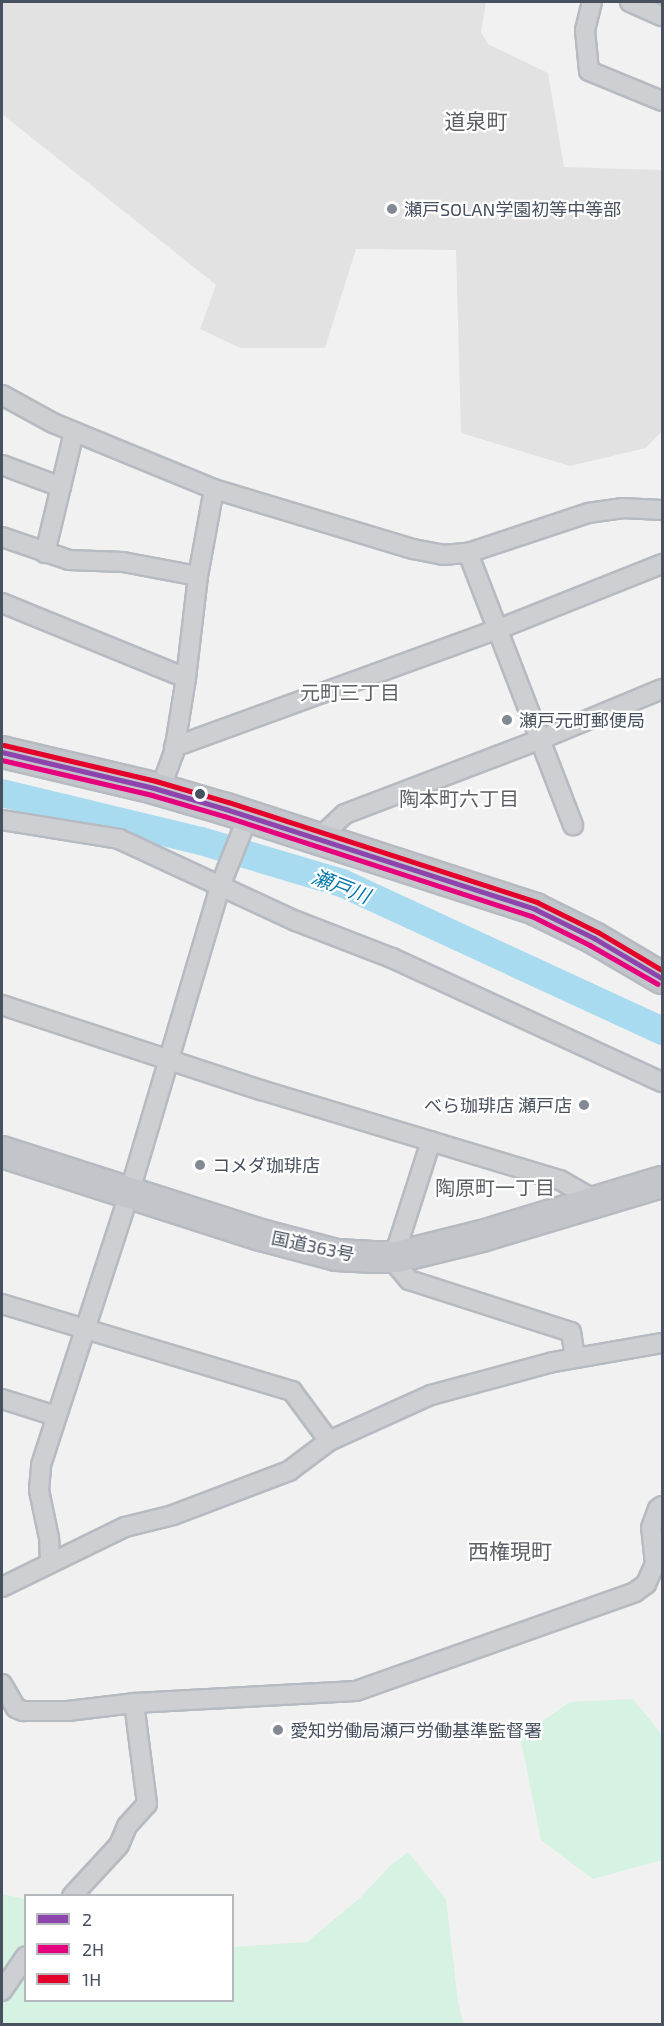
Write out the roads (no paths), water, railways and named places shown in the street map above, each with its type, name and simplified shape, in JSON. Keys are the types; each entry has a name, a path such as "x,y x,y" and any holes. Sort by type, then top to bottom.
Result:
{"highway":[{"path":"2,752 154,788 245,823 319,838 535,909 594,938 663,978"},
{"name":"国道363号","path":"2,1152 261,1235 336,1255 397,1257 482,1236 663,1182"}],"street":[{"path":"592,2 585,30 589,71 663,101"},
{"path":"630,2 663,16"},
{"path":"2,395 74,432 214,489 413,549 443,555 468,553 588,513 622,508 663,510"},
{"path":"45,553 74,432"},
{"path":"2,465 61,487"},
{"path":"154,788 163,782 174,747 186,678 198,576 214,489"},
{"path":"2,537 69,560 123,562 198,576"},
{"path":"468,553 573,825"},
{"path":"174,747 496,630 663,564"},
{"path":"2,603 186,678"},
{"path":"319,838 345,814 539,740 663,688"},
{"path":"2,820 119,839 223,879 296,921 392,957 663,1082"},
{"path":"50,1563 49,1538 39,1490 41,1465 129,1194 223,879 245,823"},
{"path":"2,1005 168,1059 560,1180 598,1202"},
{"path":"431,1141 398,1244 399,1268 409,1280 571,1332 574,1358"},
{"path":"2,1304 292,1391 329,1441"},
{"path":"2,1587 125,1527 173,1515 289,1472 329,1441 431,1395 574,1358 663,1343"},
{"path":"2,1399 56,1416"},
{"path":"2,1684 16,1708 23,1711 68,1711 134,1703 356,1691 635,1592 646,1584 655,1564 651,1528 658,1509 663,1506"},
{"path":"74,1894 119,1845 127,1826 147,1804 134,1703"},
{"path":"2,1990 24,1959"}],"waterway":[{"name":"瀬戸川","path":"2,793 201,841 342,883 662,1031"}],"place":[{"name":"瀬戸SOLAN学園初等中等部","path":"392,209"},
{"name":"瀬戸元町郵便局","path":"507,720"},
{"name":"べら珈琲店 瀬戸店","path":"584,1105"},
{"name":"コメダ珈琲店","path":"200,1165"},
{"name":"愛知労働局瀬戸労働基準監督署","path":"278,1730"}],"district":[{"name":"道泉町","path":"476,121"},
{"name":"元町三丁目","path":"350,692"},
{"name":"陶本町六丁目","path":"459,798"},
{"name":"陶原町一丁目","path":"495,1187"},
{"name":"西権現町","path":"510,1551"}]}
